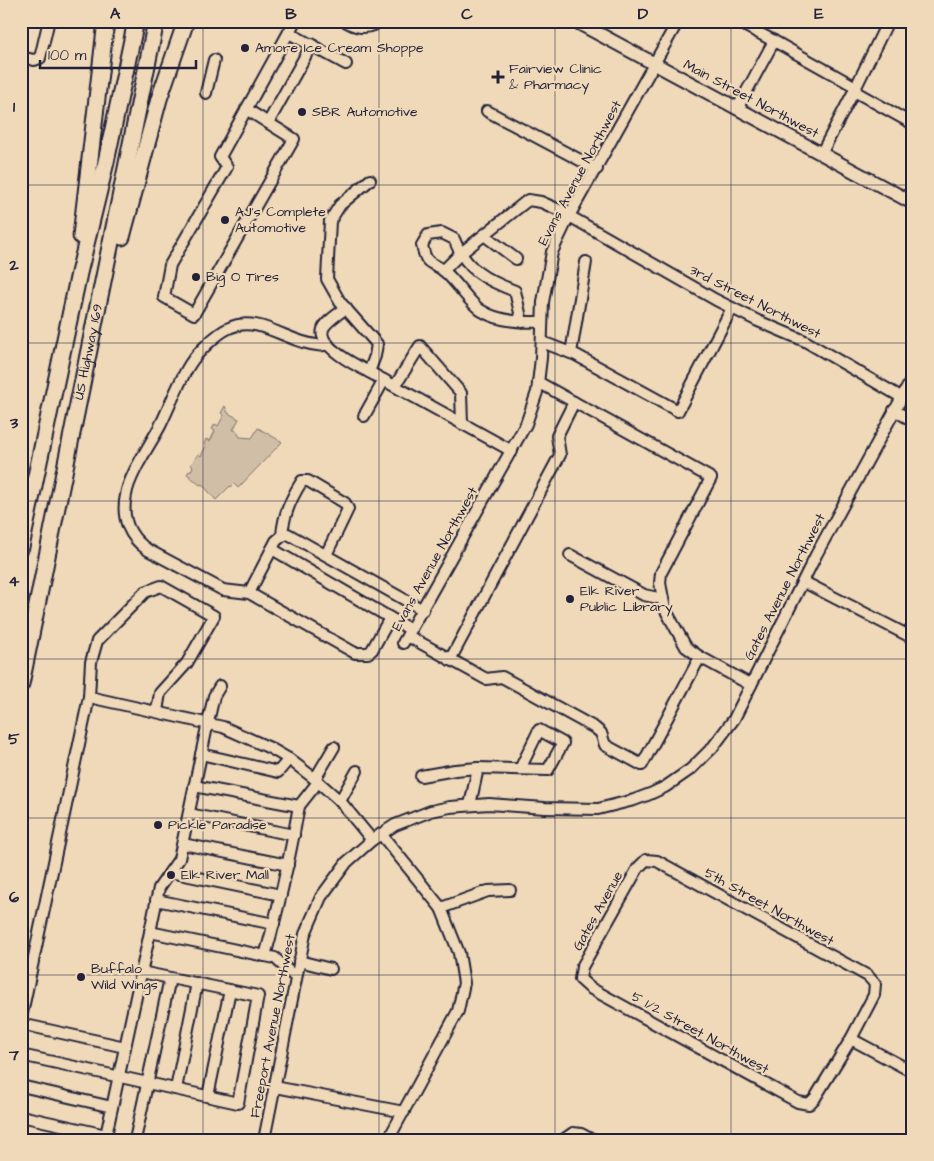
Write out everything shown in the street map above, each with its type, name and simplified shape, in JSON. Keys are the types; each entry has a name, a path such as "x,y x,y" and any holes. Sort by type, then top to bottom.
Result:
{"highway":[{"path":"79,273 82,219 106,21"},
{"name":"US Highway 169","path":"21,547 79,273 136,21"},
{"name":"US Highway 169","path":"21,684 156,21"},
{"path":"107,267 120,245 148,147 159,99 186,21"}],"main road":[{"name":"Main Street Northwest","path":"575,21 912,202"}],"street":[{"path":"246,108 294,139 194,314 164,297 170,265 227,167 220,157 246,108 295,21"},
{"path":"345,21 354,26 365,28 374,26 376,21"},
{"name":"Evans Avenue Northwest","path":"408,636 526,424 538,382 542,342 544,285 552,252 569,216 597,169 678,21"},
{"path":"736,21 774,41 913,124"},
{"path":"821,154 888,21"},
{"path":"21,57 34,60 40,58 48,24"},
{"path":"289,33 346,64"},
{"path":"737,109 774,41"},
{"path":"268,123 312,44"},
{"path":"206,93 214,60"},
{"path":"487,111 597,169"},
{"path":"369,372 377,344 340,302 327,279 330,220 340,205 370,180"},
{"name":"3rd Street Northwest","path":"484,235 528,200 541,202 732,308 804,341 901,397"},
{"path":"522,322 515,291 492,282 474,269 460,254 454,239 442,233 428,235 422,245 424,257 431,264 444,270 481,311 510,321 522,322 542,322"},
{"path":"444,270 460,254 484,235 516,259"},
{"path":"571,353 586,262"},
{"path":"346,308 323,327 324,340 333,350 351,363 512,451"},
{"path":"542,342 571,353 678,412 732,308"},
{"path":"328,344 305,343 264,327 250,325 229,328 207,345 190,364 126,494 125,520 137,543 148,550 223,590 249,593 355,653 368,653 372,650 390,618"},
{"path":"395,386 420,346 461,393 462,424"},
{"path":"913,377 894,410 913,421"},
{"path":"364,416 384,380"},
{"path":"538,382 711,478 661,573 660,583 665,609 686,647 700,657 751,685"},
{"path":"450,660 560,455 557,436 574,402"},
{"name":"Gates Avenue Northwest","path":"534,807 598,809 650,794 665,787 691,769 713,747 734,720 816,555 894,410"},
{"path":"285,535 282,522 293,495 302,481 308,481 345,503 348,509 326,555"},
{"path":"249,593 276,541 285,535"},
{"path":"285,535 326,555 423,610"},
{"path":"272,549 390,618 408,636 450,660 486,679 502,677 578,719 601,733 605,745 642,765 700,657"},
{"path":"570,555 644,595 663,598"},
{"path":"804,582 913,638"},
{"path":"21,1018 89,696 91,662 97,641 145,592 161,586 214,616 187,663 160,694 157,711"},
{"path":"21,1116 106,1137 159,888 179,859 214,696 220,686"},
{"path":"89,696 208,722 245,736 289,759 317,781 340,801 372,840"},
{"path":"421,776 478,768 548,770 563,743 539,730 520,769"},
{"path":"265,956 288,865 299,806 317,781 334,748"},
{"path":"201,754 278,772 289,759"},
{"path":"470,805 478,768"},
{"path":"340,801 357,771"},
{"path":"194,786 299,806"},
{"name":"Freeport Avenue Northwest","path":"264,1140 305,934 321,897 333,879 347,862 372,840 395,825 412,817 450,807 470,805 489,804 534,807"},
{"path":"189,814 294,835"},
{"path":"381,834 441,908 456,946 464,983 458,1011 388,1140"},
{"path":"183,844 288,865"},
{"name":"Gates Avenue","path":"580,979 582,967 638,868 646,860"},
{"name":"5th Street Northwest","path":"646,860 657,861 868,976 876,984 874,995 851,1039"},
{"path":"170,872 281,895"},
{"path":"441,908 488,891 510,890"},
{"path":"156,900 274,924"},
{"path":"150,932 275,958 296,978"},
{"path":"299,961 331,969"},
{"path":"21,1055 238,1102 258,996 141,972"},
{"path":"135,1140 170,978"},
{"name":"5 1/2 Street Northwest","path":"580,979 590,988 798,1102 809,1104 815,1098 851,1039"},
{"path":"176,1089 197,983"},
{"path":"208,1096 230,990"},
{"path":"21,1024 125,1047"},
{"path":"851,1039 913,1072"},
{"path":"21,1086 112,1107"},
{"path":"275,1087 404,1112"},
{"path":"563,1140 573,1133 581,1134 592,1140"}],"shaded area":[{"path":"225,406 228,413 239,419 233,430 236,430 240,437 252,438 258,428 282,442 238,488 234,484 230,486 216,500 202,484 200,485 187,474 193,467 191,465 198,454 201,456 206,446 204,444 206,439 210,441 215,431 212,429 215,424 218,426 224,415 221,413"}],"place":[{"name":"Amore Ice Cream Shoppe","path":"245,48"},
{"name":"Fairview Clinic & Pharmacy","path":"498,77"},
{"name":"SBR Automotive","path":"302,112"},
{"name":"AJ's Complete Automotive","path":"225,220"},
{"name":"Big O Tires","path":"196,277"},
{"name":"Elk River Public Library","path":"570,599"},
{"name":"Pickle Paradise","path":"158,825"},
{"name":"Elk River Mall","path":"171,875"},
{"name":"Buffalo Wild Wings","path":"81,977"}]}
